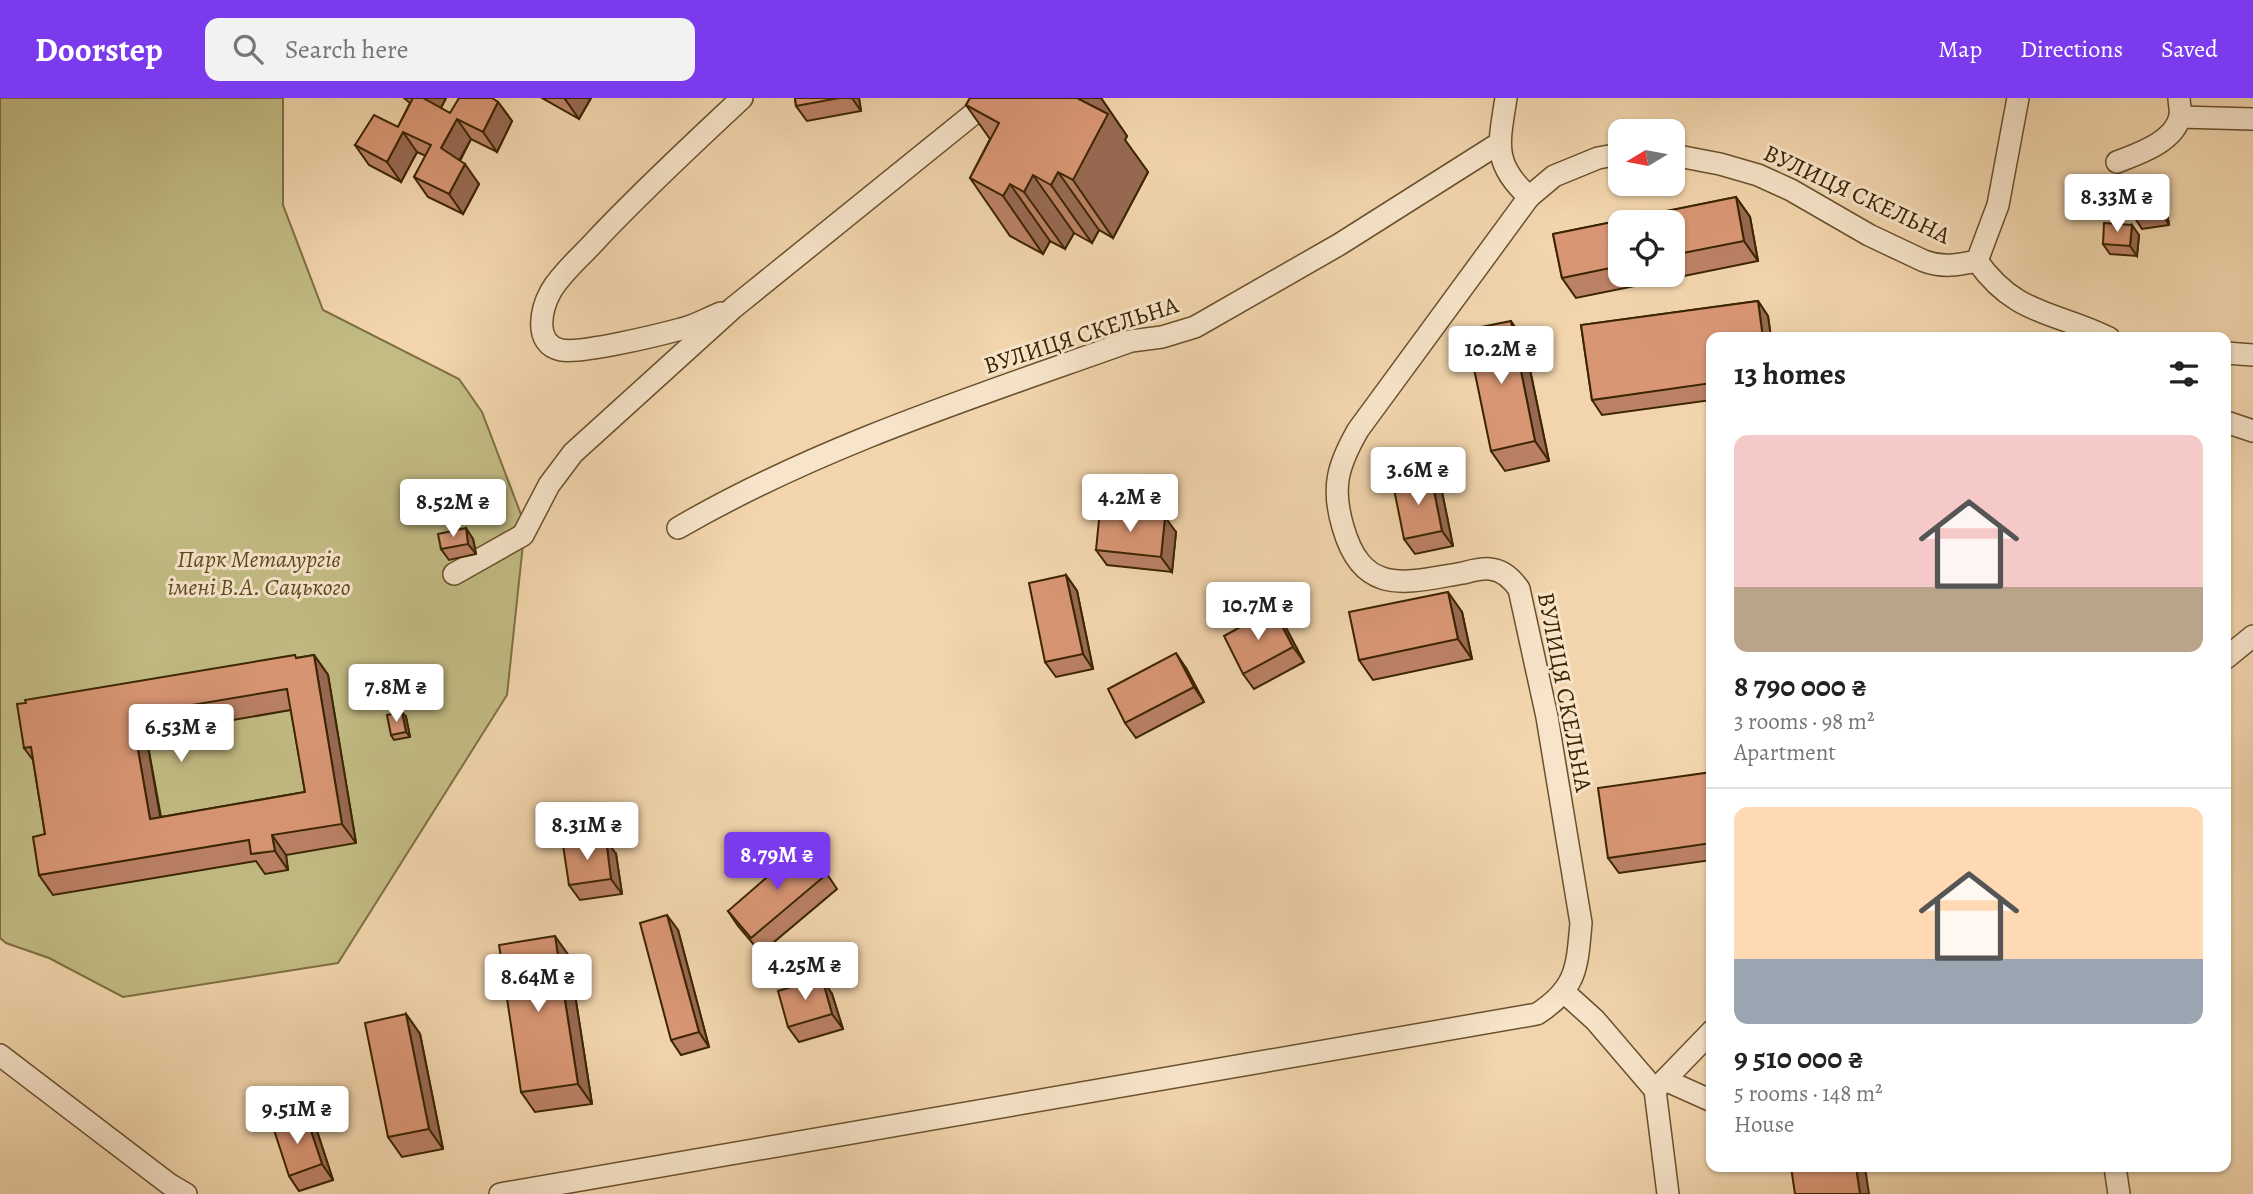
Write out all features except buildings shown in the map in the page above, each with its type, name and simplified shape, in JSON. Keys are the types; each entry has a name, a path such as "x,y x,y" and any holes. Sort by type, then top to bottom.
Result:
{"street":[{"path":"733,308 683,329 590,348 563,350 553,347 542,332 546,302 561,279 635,198 742,98"},
{"path":"454,574 523,535 548,485 573,453 733,308 993,98"},
{"path":"1506,98 1499,144 1503,163 1513,182 1529,197"},
{"name":"ВУЛИЦЯ СКЕЛЬНА","path":"1977,261 1998,205 2018,98"},
{"path":"2117,162 2156,146 2171,131 2179,108 2253,119"},
{"name":"ВУЛИЦЯ СКЕЛЬНА","path":"678,528 729,498 933,411 1131,341 1162,337 1195,327 1329,250 1499,144"},
{"name":"ВУЛИЦЯ СКЕЛЬНА","path":"500,1194 1537,1014 1558,1000 1570,984 1578,954 1581,923 1547,717 1520,589 1511,578 1490,569 1397,583 1371,573 1356,558 1348,544 1337,495 1343,457 1358,430 1529,197 1553,176 1608,156"},
{"name":"ВУЛИЦЯ СКЕЛЬНА","path":"1685,157 1758,174 1933,265 1955,266 1977,261"},
{"name":"ВУЛИЦЯ СКЕЛЬНА","path":"1977,261 1991,281 2017,300 2094,332"},
{"path":"2231,353 2253,355"},
{"path":"2231,424 2253,431"},
{"path":"2231,654 2253,636"},
{"path":"1564,992 1660,1085 1706,1099"},
{"path":"1668,1194 1660,1085 1706,1037"},
{"path":"0,1055 169,1184 186,1194"},
{"path":"2116,1172 2119,1194"}],"green space":[{"name":"Парк Металургів імені В.А. Сацького","path":"0,98 283,98 283,205 323,310 459,379 482,412 525,525 507,695 338,963 123,997 49,958 6,943 0,938"}]}
